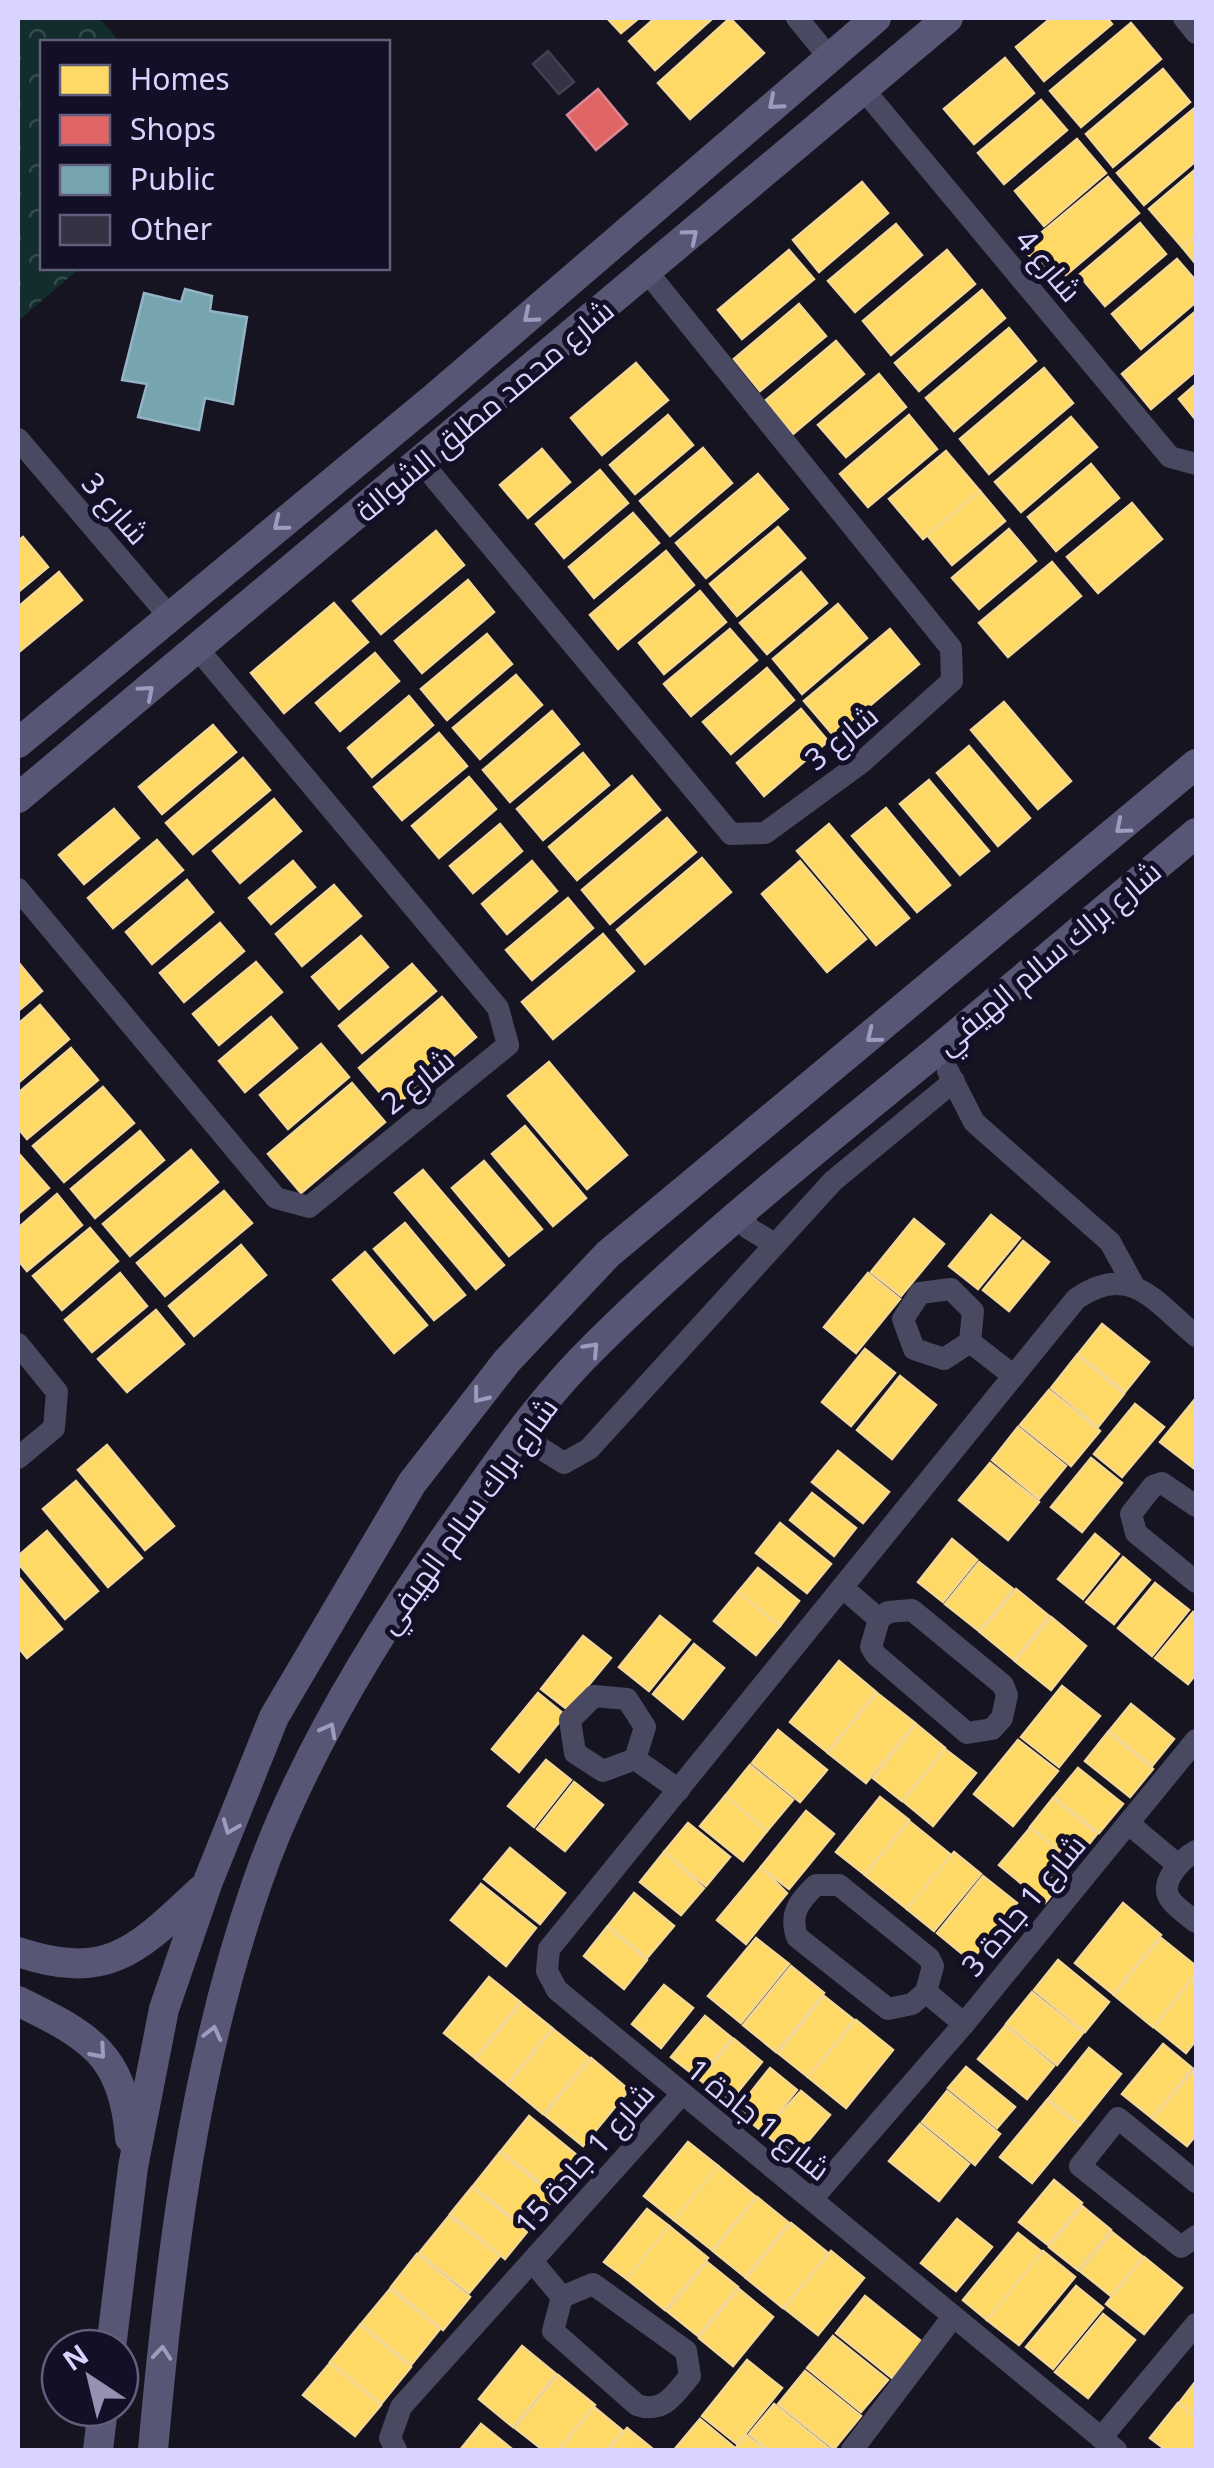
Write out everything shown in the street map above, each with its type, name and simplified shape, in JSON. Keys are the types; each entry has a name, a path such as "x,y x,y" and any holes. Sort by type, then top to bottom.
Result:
{"main road":[{"name":"شارع محمد مطلق الشوالة","path":"18,744 434,398 876,18"},
{"name":"شارع محمد مطلق الشوالة","path":"18,798 422,463 944,20"},
{"path":"76,694 73,708 78,721 102,730"},
{"path":"18,744 35,739 45,746 50,760 43,777"},
{"name":"شارع براك سالم الهيفي","path":"113,2328 133,2168 164,2008 207,1884 274,1717 412,1482 507,1361 608,1254 1196,764"},
{"name":"شارع براك سالم الهيفي","path":"153,2450 166,2305 200,2088 257,1882 313,1760 392,1613 518,1434 595,1345 742,1211 1196,833"},
{"path":"910,1006 918,1032 936,1051"},
{"path":"770,1120 787,1118 801,1127 808,1142 804,1159"},
{"path":"18,1952 54,1965 88,1966 118,1955 161,1927 207,1884"},
{"path":"18,2000 72,2027 98,2046 118,2076 127,2105 133,2168"}],"street":[{"path":"797,18 829,57"},
{"path":"1184,18 1196,33"},
{"name":"شارع 4","path":"864,90 1170,457 1196,464"},
{"name":"شارع 3","path":"422,463 731,834 765,833 862,762 952,681 951,648 648,273"},
{"name":"شارع 3","path":"18,439 169,616"},
{"name":"شارع 2","path":"18,889 276,1198 309,1207 508,1046 498,1008 197,648"},
{"path":"936,1051 974,1122 1110,1242 1133,1284 1196,1336"},
{"path":"518,1434 564,1462 589,1449 832,1182 954,1081"},
{"path":"742,1211 748,1228 773,1243"},
{"name":"شارع 1 جادة 1","path":"1108,2444 558,1990 550,1981 546,1960 549,1950 1076,1299 1104,1283 1133,1284"},
{"path":"970,1342 1014,1376"},
{"path":"18,1344 57,1392 54,1428 18,1458"},
{"path":"1196,1506 1162,1483 1153,1486 1131,1514 1136,1533 1196,1582"},
{"path":"843,1588 879,1619"},
{"path":"912,1610 1003,1685 1008,1706 1002,1718 992,1728 967,1733 876,1655 872,1646 879,1619 888,1612 912,1610"},
{"name":"شارع 1 جادة 3","path":"812,2199 964,2024 1196,1740"},
{"path":"635,1759 678,1790"},
{"name":"شارع 1 جادة 3","path":"1129,1824 1187,1858 1170,1880 1170,1899 1196,1922"},
{"name":"شارع 1 جادة 3","path":"816,1885 839,1885 929,1958 933,1966 926,1992 912,2004 888,2009 797,1937 794,1913 802,1898 816,1885"},
{"name":"شارع 1 جادة 3","path":"926,1992 964,2024"},
{"name":"شارع 1 جادة 15","path":"396,2450 390,2438 401,2407 681,2095"},
{"path":"1196,2182 1118,2118 1080,2166 1181,2248 1196,2236"},
{"name":"شارع 1 جادة 15","path":"532,2261 562,2297"},
{"path":"593,2284 686,2351 690,2376 666,2405 651,2410 637,2405 553,2331 562,2297 593,2284"},
{"path":"852,2450 952,2318"},
{"path":"1108,2444 1196,2324"}],"green space":[{"path":"18,18 99,18 118,40 40,40 40,270 78,270 18,321"}],"building: Homes":[{"path":"607,18 639,18 621,33"},
{"path":"655,18 713,18 655,70 629,41"},
{"path":"730,18 764,53 690,119 658,83"},
{"path":"1051,18 1107,18 1112,24 1044,81 1016,47"},
{"path":"1131,23 1161,59 1081,127 1050,91"},
{"path":"1005,58 1034,93 974,144 944,109"},
{"path":"1163,69 1190,102 1113,167 1086,134"},
{"path":"1041,100 1067,130 1004,184 978,153"},
{"path":"1196,107 1196,161 1144,205 1117,173"},
{"path":"1077,139 1106,173 1044,226 1015,191"},
{"path":"1196,169 1196,235 1182,247 1149,209"},
{"path":"1108,177 1139,213 1054,285 1023,248"},
{"path":"862,182 888,213 819,272 793,240"},
{"path":"1140,223 1166,254 1105,306 1079,275"},
{"path":"896,224 922,255 855,312 828,281"},
{"path":"1196,235 1196,264 1182,247"},
{"path":"789,250 814,279 742,339 718,310"},
{"path":"947,250 975,284 891,355 863,321"},
{"path":"1177,259 1196,281 1196,302 1141,349 1112,314"},
{"path":"982,290 1005,318 919,391 895,363"},
{"path":"799,304 826,336 760,391 734,359"},
{"path":"1196,311 1196,371 1151,409 1122,374"},
{"path":"1009,328 1036,361 954,431 926,398"},
{"path":"836,341 864,374 793,434 765,401"},
{"path":"636,363 668,400 602,455 571,418"},
{"path":"1044,368 1073,403 989,474 960,439"},
{"path":"879,374 906,407 846,457 818,425"},
{"path":"1196,384 1196,420 1179,399"},
{"path":"668,415 693,445 635,494 610,465"},
{"path":"909,415 937,449 868,507 840,474"},
{"path":"1071,417 1097,447 1021,512 995,482"},
{"path":"703,448 732,483 670,536 640,501"},
{"path":"542,449 570,482 528,518 500,485"},
{"path":"946,451 980,491 923,539 889,499"},
{"path":"1091,464 1119,498 1056,551 1028,517"},
{"path":"600,470 628,503 564,558 536,524"},
{"path":"758,474 788,509 706,578 676,543"},
{"path":"980,491 1005,521 952,565 927,535"},
{"path":"1132,503 1162,539 1098,593 1067,557"},
{"path":"633,513 659,543 594,598 569,567"},
{"path":"778,527 805,558 737,616 710,584"},
{"path":"1009,529 1036,561 979,609 952,578"},
{"path":"436,531 464,565 381,634 353,601"},
{"path":"23,537 48,567 18,592 18,541"},
{"path":"666,551 694,585 618,649 590,615"},
{"path":"1052,562 1081,596 1008,657 979,623"},
{"path":"59,572 82,600 19,652 18,607"},
{"path":"801,572 827,603 767,654 740,623"},
{"path":"468,580 494,612 422,673 395,641"},
{"path":"700,591 726,622 664,674 639,643"},
{"path":"334,603 368,642 284,713 251,673"},
{"path":"838,604 867,638 802,694 773,659"},
{"path":"730,629 757,660 691,716 664,684"},
{"path":"890,629 919,664 834,736 804,701"},
{"path":"487,634 512,664 447,720 421,689"},
{"path":"375,653 399,681 340,731 316,703"},
{"path":"767,668 794,700 731,754 703,722"},
{"path":"516,675 542,705 480,759 453,728"},
{"path":"409,696 433,725 372,777 348,748"},
{"path":"1004,702 1071,781 1038,809 971,730"},
{"path":"801,709 828,741 764,796 737,763"},
{"path":"552,711 579,744 510,802 483,770"},
{"path":"213,725 236,752 162,814 139,787"},
{"path":"439,733 467,766 402,820 374,787"},
{"path":"969,746 1030,818 998,846 937,773"},
{"path":"583,753 609,785 543,840 517,809"},
{"path":"243,758 270,790 193,854 166,823"},
{"path":"632,776 660,810 577,880 549,847"},
{"path":"469,777 496,809 439,858 412,826"},
{"path":"929,780 989,851 960,875 900,804"},
{"path":"274,799 301,831 240,883 213,851"},
{"path":"886,808 950,885 917,912 852,836"},
{"path":"114,809 139,838 84,884 59,855"},
{"path":"667,818 696,852 610,924 582,890"},
{"path":"500,824 522,851 473,893 450,866"},
{"path":"829,824 909,918 876,945 797,851"},
{"path":"157,840 183,870 113,928 88,898"},
{"path":"702,858 731,892 645,964 617,930"},
{"path":"293,861 315,887 271,924 249,898"},
{"path":"532,861 557,891 507,934 482,904"},
{"path":"800,861 866,939 827,972 762,894"},
{"path":"187,880 213,912 152,964 126,932"},
{"path":"334,885 361,916 302,966 276,934"},
{"path":"568,898 593,928 532,980 506,950"},
{"path":"220,923 244,951 184,1002 160,973"},
{"path":"603,934 634,971 553,1039 522,1002"},
{"path":"361,936 388,967 339,1009 312,977"},
{"path":"18,962 42,991 18,1011"},
{"path":"256,962 282,992 219,1045 193,1014"},
{"path":"412,964 436,991 362,1053 339,1026"},
{"path":"442,997 476,1037 393,1108 359,1068"},
{"path":"40,1005 69,1039 18,1083 18,1024"},
{"path":"271,1017 297,1048 245,1092 219,1061"},
{"path":"321,1044 349,1077 288,1129 260,1095"},
{"path":"71,1048 98,1080 27,1139 18,1128 18,1093"},
{"path":"549,1062 627,1155 587,1189 508,1096"},
{"path":"352,1083 385,1122 301,1193 268,1154"},
{"path":"103,1087 134,1123 64,1182 33,1146"},
{"path":"525,1126 586,1198 553,1226 492,1154"},
{"path":"140,1131 164,1160 95,1218 71,1189"},
{"path":"191,1150 218,1182 130,1256 103,1224"},
{"path":"18,1157 49,1188 18,1214"},
{"path":"484,1161 542,1229 509,1256 452,1188"},
{"path":"423,1170 504,1265 476,1289 395,1193"},
{"path":"224,1191 252,1223 165,1296 137,1263"},
{"path":"57,1194 82,1225 27,1271 18,1260 18,1228"},
{"path":"991,1215 1020,1238 978,1289 949,1266"},
{"path":"914,1219 944,1244 901,1296 871,1272"},
{"path":"405,1223 465,1295 434,1320 374,1249"},
{"path":"90,1228 118,1261 62,1310 33,1276"},
{"path":"1023,1241 1049,1262 1009,1311 983,1290"},
{"path":"241,1245 266,1275 194,1336 169,1306"},
{"path":"365,1252 427,1325 394,1353 333,1280"},
{"path":"120,1273 147,1306 92,1352 65,1320"},
{"path":"868,1273 900,1299 856,1353 824,1327"},
{"path":"156,1310 184,1344 127,1392 98,1359"},
{"path":"1102,1324 1149,1362 1125,1392 1078,1354"},
{"path":"865,1349 895,1373 851,1426 822,1402"},
{"path":"1077,1355 1124,1394 1098,1427 1051,1388"},
{"path":"900,1376 936,1405 892,1459 857,1430"},
{"path":"1049,1390 1100,1431 1071,1466 1020,1425"},
{"path":"1196,1398 1196,1470 1160,1442"},
{"path":"1135,1404 1164,1427 1122,1477 1094,1454"},
{"path":"1018,1427 1066,1466 1039,1499 992,1460"},
{"path":"107,1445 174,1526 145,1550 78,1470"},
{"path":"838,1451 889,1492 863,1523 812,1482"},
{"path":"1091,1458 1122,1483 1082,1532 1051,1507"},
{"path":"990,1463 1039,1502 1008,1540 959,1500"},
{"path":"76,1481 142,1558 108,1587 43,1509"},
{"path":"812,1493 856,1528 834,1556 790,1520"},
{"path":"780,1523 831,1564 807,1593 756,1553"},
{"path":"47,1531 98,1591 65,1619 18,1563 18,1556"},
{"path":"1095,1534 1119,1554 1083,1599 1058,1579"},
{"path":"952,1539 977,1560 943,1602 918,1582"},
{"path":"1123,1557 1150,1580 1114,1624 1086,1602"},
{"path":"979,1562 1013,1589 979,1631 945,1604"},
{"path":"758,1568 799,1601 780,1626 738,1592"},
{"path":"18,1576 62,1629 27,1658 18,1647"},
{"path":"1155,1583 1189,1610 1152,1656 1118,1628"},
{"path":"1016,1589 1049,1616 1014,1660 980,1632"},
{"path":"738,1592 780,1626 756,1655 714,1621"},
{"path":"1193,1612 1196,1674 1188,1684 1155,1658"},
{"path":"660,1616 690,1640 649,1691 619,1667"},
{"path":"1051,1617 1086,1646 1051,1690 1015,1661"},
{"path":"583,1636 611,1658 568,1710 541,1689"},
{"path":"694,1644 724,1668 683,1719 653,1694"},
{"path":"839,1661 876,1692 827,1752 790,1722"},
{"path":"1062,1686 1100,1716 1059,1767 1021,1737"},
{"path":"538,1693 565,1715 519,1772 492,1749"},
{"path":"877,1693 915,1723 866,1783 828,1753"},
{"path":"1131,1704 1174,1739 1152,1766 1109,1731"},
{"path":"916,1724 945,1748 902,1801 873,1778"},
{"path":"778,1730 827,1770 800,1802 752,1763"},
{"path":"1108,1732 1153,1769 1130,1797 1085,1761"},
{"path":"1018,1740 1058,1771 1013,1826 974,1794"},
{"path":"945,1749 976,1773 933,1826 903,1801"},
{"path":"546,1760 571,1780 534,1827 508,1806"},
{"path":"750,1765 793,1800 767,1831 725,1796"},
{"path":"1078,1768 1123,1804 1099,1833 1054,1797"},
{"path":"574,1782 603,1805 565,1851 537,1829"},
{"path":"725,1796 767,1831 743,1861 700,1826"},
{"path":"880,1797 909,1820 864,1874 836,1852"},
{"path":"1053,1798 1097,1834 1074,1863 1030,1827"},
{"path":"806,1811 834,1834 789,1889 761,1867"},
{"path":"909,1821 951,1855 907,1909 865,1875"},
{"path":"688,1823 730,1857 706,1886 664,1852"},
{"path":"1030,1828 1076,1865 1045,1903 999,1865"},
{"path":"510,1848 565,1893 540,1924 484,1879"},
{"path":"664,1852 704,1888 681,1915 640,1882"},
{"path":"954,1852 981,1874 934,1931 907,1909"},
{"path":"761,1867 787,1893 746,1944 717,1920"},
{"path":"983,1876 1017,1903 971,1961 937,1933"},
{"path":"481,1884 536,1928 506,1966 451,1920"},
{"path":"634,1893 674,1926 647,1958 608,1926"},
{"path":"1123,1903 1161,1935 1113,1994 1075,1963"},
{"path":"607,1927 647,1960 624,1989 584,1956"},
{"path":"756,1938 789,1964 741,2023 708,1996"},
{"path":"1161,1938 1196,1966 1196,1973 1153,2027 1114,1995"},
{"path":"1058,1960 1109,2002 1085,2032 1034,1990"},
{"path":"791,1966 824,1993 776,2052 743,2025"},
{"path":"1196,1974 1196,2040 1186,2053 1154,2027"},
{"path":"489,1977 520,2002 475,2058 444,2033"},
{"path":"664,1985 693,2008 661,2048 632,2024"},
{"path":"1032,1992 1083,2033 1057,2065 1006,2024"},
{"path":"824,1996 854,2020 808,2077 778,2053"},
{"path":"521,2003 552,2028 507,2084 476,2059"},
{"path":"705,2016 732,2038 699,2079 671,2057"},
{"path":"856,2020 893,2050 846,2108 808,2077"},
{"path":"1005,2026 1054,2066 1027,2099 978,2059"},
{"path":"553,2029 589,2058 543,2114 508,2085"},
{"path":"734,2039 762,2062 728,2104 699,2079"},
{"path":"1163,2044 1192,2068 1152,2118 1122,2094"},
{"path":"1089,2048 1121,2074 1080,2125 1048,2099"},
{"path":"591,2058 629,2090 583,2146 545,2115"},
{"path":"966,2067 1015,2107 997,2128 948,2088"},
{"path":"770,2068 797,2090 763,2132 736,2111"},
{"path":"1194,2069 1196,2135 1187,2146 1153,2119"},
{"path":"801,2091 830,2115 794,2158 763,2132"},
{"path":"947,2091 1000,2134 975,2165 922,2122"},
{"path":"1047,2100 1079,2126 1032,2183 1000,2157"},
{"path":"529,2116 584,2161 556,2195 501,2151"},
{"path":"920,2124 969,2164 939,2201 889,2161"},
{"path":"688,2142 718,2166 674,2220 644,2196"},
{"path":"500,2152 555,2197 528,2230 473,2186"},
{"path":"718,2166 756,2197 712,2250 674,2220"},
{"path":"1054,2180 1082,2203 1048,2245 1019,2222"},
{"path":"472,2187 527,2232 505,2259 450,2214"},
{"path":"757,2197 789,2223 745,2277 713,2251"},
{"path":"1082,2206 1111,2230 1078,2270 1049,2247"},
{"path":"647,2209 669,2226 627,2279 604,2262"},
{"path":"449,2216 500,2256 469,2293 419,2253"},
{"path":"957,2219 992,2247 956,2291 921,2263"},
{"path":"791,2223 828,2253 783,2308 746,2278"},
{"path":"669,2226 708,2258 665,2310 627,2279"},
{"path":"1112,2232 1143,2257 1111,2296 1080,2271"},
{"path":"1018,2233 1042,2252 987,2320 963,2300"},
{"path":"831,2251 864,2278 818,2335 784,2308"},
{"path":"1043,2251 1075,2277 1019,2345 987,2320"},
{"path":"417,2254 470,2297 443,2330 391,2287"},
{"path":"1144,2257 1182,2288 1144,2334 1106,2304"},
{"path":"707,2262 738,2287 698,2336 667,2311"},
{"path":"1076,2286 1103,2308 1053,2369 1026,2347"},
{"path":"390,2289 440,2329 411,2365 361,2324"},
{"path":"739,2289 773,2317 733,2366 699,2338"},
{"path":"865,2296 922,2342 892,2378 836,2333"},
{"path":"1103,2314 1135,2340 1088,2398 1055,2372"},
{"path":"360,2325 411,2367 381,2404 330,2362"},
{"path":"833,2336 888,2380 861,2412 807,2368"},
{"path":"522,2346 556,2374 513,2427 479,2399"},
{"path":"747,2360 782,2388 737,2444 702,2416"},
{"path":"330,2363 381,2405 355,2436 303,2395"},
{"path":"805,2371 861,2416 834,2449 778,2404"},
{"path":"558,2375 595,2405 557,2450 543,2450 515,2428"},
{"path":"1196,2381 1196,2417 1179,2403"},
{"path":"1178,2403 1196,2418 1196,2450 1166,2450 1150,2438"},
{"path":"774,2404 831,2450 769,2450 749,2434"},
{"path":"594,2407 623,2431 607,2450 559,2450"},
{"path":"700,2419 734,2447 674,2450"},
{"path":"481,2424 512,2449 460,2450"},
{"path":"627,2428 654,2450 609,2450"},
{"path":"746,2435 766,2450 734,2450"}],"building: Shops":[{"path":"598,89 627,124 596,150 567,115"}],"building: Public":[{"path":"185,289 212,296 210,311 247,317 233,404 205,398 199,430 138,417 147,384 122,380 144,293 181,302"}],"building: Other":[{"path":"548,51 574,82 559,94 533,64"}]}
